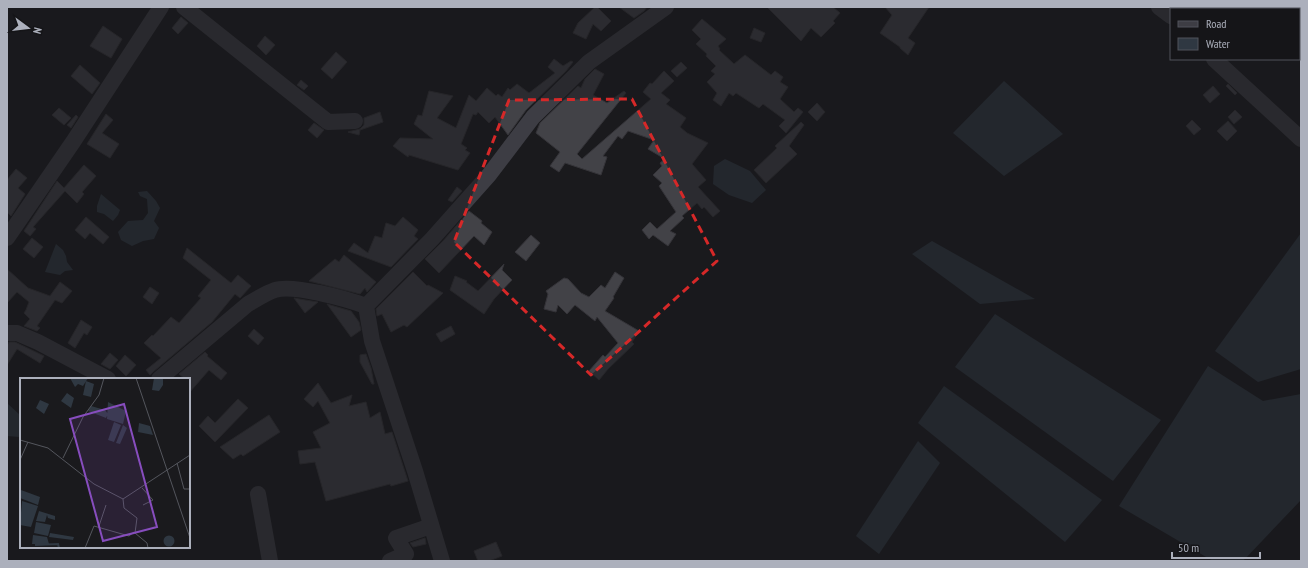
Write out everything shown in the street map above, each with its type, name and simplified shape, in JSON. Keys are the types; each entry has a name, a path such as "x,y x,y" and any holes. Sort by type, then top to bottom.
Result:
{"street":[{"path":"7,238 73,142 161,7"},
{"path":"184,7 328,122 355,121"},
{"path":"366,306 432,239 490,175 534,116 589,62 666,7"},
{"path":"1159,7 1170,15"},
{"path":"1215,60 1301,139"},
{"path":"160,378 248,304 276,290 284,289 308,291 349,300 366,306"},
{"path":"366,306 372,341 442,561"},
{"path":"8,330 38,342 106,378"},
{"path":"258,494 270,561"},
{"path":"390,561 406,554 396,538 431,526"}],"highlighted area":[{"path":"632,99 717,261 591,375 454,242 509,100"}],"water":[{"path":"1004,81 1063,134 1004,176 953,133"},
{"path":"725,159 750,171 766,190 752,203 729,195 713,184 714,166"},
{"path":"147,191 160,208 154,221 159,228 154,239 143,241 132,246 121,240 118,232 128,221 143,220 148,213 147,199 140,196 138,192"},
{"path":"101,194 120,210 113,221 104,214 97,212 97,206"},
{"path":"1301,233 1301,369 1258,382 1215,351"},
{"path":"932,241 1035,299 980,304 912,254"},
{"path":"56,244 63,250 67,262 73,270 65,271 60,275 45,272"},
{"path":"995,314 1161,420 1113,481 955,367"},
{"path":"1208,366 1263,401 1301,394 1301,500 1243,561 1213,561 1119,506"},
{"path":"944,386 1102,500 1065,542 918,423"},
{"path":"7,403 20,415 20,437 7,436"},
{"path":"918,441 940,463 879,554 856,536"}],"building":[{"path":"595,7 597,7 611,21 601,31 593,24 586,39 573,33 578,23"},
{"path":"619,7 647,7 634,18"},
{"path":"767,7 833,7 840,13 833,21 835,23 821,37 811,28 801,41"},
{"path":"885,7 929,7 908,38 915,43 908,55 900,47 880,33 892,15"},
{"path":"181,17 188,23 178,34 172,28"},
{"path":"702,19 726,39 718,46 720,49 719,50 734,64 745,55 771,75 775,71 783,77 780,82 788,87 780,99 794,112 798,108 803,112 786,133 779,126 785,120 763,104 759,108 736,93 733,96 729,93 721,106 713,100 717,93 707,82 715,74 711,71 716,66 706,56 707,54 696,44 701,39 692,30"},
{"path":"103,26 122,39 111,58 90,46"},
{"path":"754,28 765,33 761,42 750,38"},
{"path":"265,36 275,45 266,55 257,46"},
{"path":"336,52 347,62 332,79 321,69"},
{"path":"554,59 563,66 571,61 573,62 566,71 526,110 508,135 495,117 489,123 478,112 476,115 473,114 461,144 467,148 465,150 470,153 458,170 409,155 408,157 393,146 400,138 433,139 414,124 418,115 422,116 429,91 453,96 437,118 456,128 469,95 476,101 487,88 496,96 498,94 502,97 508,88 510,90 517,84 529,93 555,73 548,67"},
{"path":"681,62 687,68 677,77 671,71"},
{"path":"80,65 100,83 92,94 71,76"},
{"path":"595,69 604,74 593,95 607,103 624,91 626,93 577,154 582,159 651,99 643,92 650,83 652,84 664,71 674,81 661,93 670,100 666,104 686,118 680,127 687,133 708,143 692,164 706,180 698,187 720,211 713,217 704,207 702,209 697,203 682,216 684,218 670,231 676,234 668,246 653,235 649,239 642,230 650,222 657,229 676,212 659,186 662,183 653,175 662,166 660,163 665,159 648,149 654,140 628,131 622,139 618,136 603,156 607,157 601,175 565,163 559,172 550,166 560,152 536,133 540,123 578,86 581,88 585,79"},
{"path":"301,80 308,86 304,90 297,85"},
{"path":"1228,84 1237,93 1235,95 1226,86"},
{"path":"1213,86 1220,94 1210,103 1203,95"},
{"path":"817,103 825,112 817,121 808,112"},
{"path":"59,108 71,118 64,125 52,115"},
{"path":"1235,110 1242,117 1234,124 1228,117"},
{"path":"380,112 383,122 360,130 359,135 348,132 360,129 364,125 364,118"},
{"path":"106,114 113,120 102,133 119,144 110,158 87,144"},
{"path":"76,115 78,117 71,128 67,125"},
{"path":"1192,120 1201,129 1194,135 1186,126"},
{"path":"1228,121 1237,131 1227,141 1217,131"},
{"path":"801,122 804,125 789,146 797,154 766,183 754,170 777,148 775,146"},
{"path":"314,123 324,130 317,138 308,130"},
{"path":"84,165 96,176 82,192 84,194 77,203 65,191 33,227 36,229 30,236 24,231 57,181 64,188"},
{"path":"16,169 27,178 18,188 25,194 11,216 7,212 7,180"},
{"path":"457,187 462,191 452,202 448,200"},
{"path":"469,211 482,221 481,223 492,232 484,245 474,236 439,273 425,259"},
{"path":"86,217 109,237 103,244 90,233 85,239 75,230"},
{"path":"403,217 418,230 414,236 418,239 391,267 348,251 354,243 368,253 375,236 382,238 386,223 395,226"},
{"path":"531,235 540,243 526,261 515,252"},
{"path":"32,238 43,247 34,258 23,249"},
{"path":"187,248 231,283 238,275 251,286 240,298 235,294 212,322 150,375 146,370 161,358 144,343 152,335 153,336 171,317 179,323 201,298 198,296 211,280 183,258"},
{"path":"344,255 376,282 367,292 365,288 360,294 309,281 335,259 339,262"},
{"path":"504,264 502,270 512,280 494,299 484,314 450,290 455,276 467,281 466,282 478,291"},
{"path":"7,269 28,288 50,296 60,282 72,291 62,303 55,300 37,326 40,328 37,331 24,326 30,319 24,313 29,302 17,292 7,303"},
{"path":"413,272 427,286 428,285 443,293 407,327 404,325 391,332 382,314 377,316 376,309"},
{"path":"615,272 624,278 613,297 614,298 605,311 639,331 632,342 634,344 608,369 599,380 589,371 603,355 605,357 618,343 597,317 595,321 575,305 567,314 558,305 556,312 544,309 548,294 546,291 564,278 568,279 581,293 589,297 601,285 605,288"},
{"path":"150,287 159,293 152,304 143,297"},
{"path":"294,298 305,300 318,302 305,313"},
{"path":"327,304 351,311 359,322 361,330 351,337"},
{"path":"81,320 92,327 87,335 84,333 75,348 68,343"},
{"path":"451,326 455,334 441,342 436,334"},
{"path":"254,329 264,338 258,345 248,336"},
{"path":"9,342 15,342 44,356 40,363 17,349 7,365 7,346"},
{"path":"205,352 208,355 207,356 227,373 221,380 209,370 190,392 190,378 184,378 179,374"},
{"path":"110,353 118,360 110,369 101,364"},
{"path":"366,354 371,368 374,384 372,384 360,362 360,355"},
{"path":"125,355 136,365 126,376 116,366"},
{"path":"318,383 331,403 352,395 349,406 366,402 370,418 380,412 385,434 392,432 408,481 391,486 390,484 326,501 315,462 300,464 298,451 321,448 313,432 330,423 318,401 313,407 304,399"},
{"path":"238,399 248,408 215,442 199,426 208,416 215,423"},
{"path":"269,415 280,432 243,456 241,454 233,459 220,447"},
{"path":"425,538 426,544 413,547 410,543"},
{"path":"496,542 502,556 489,561 478,561 474,551"}]}
